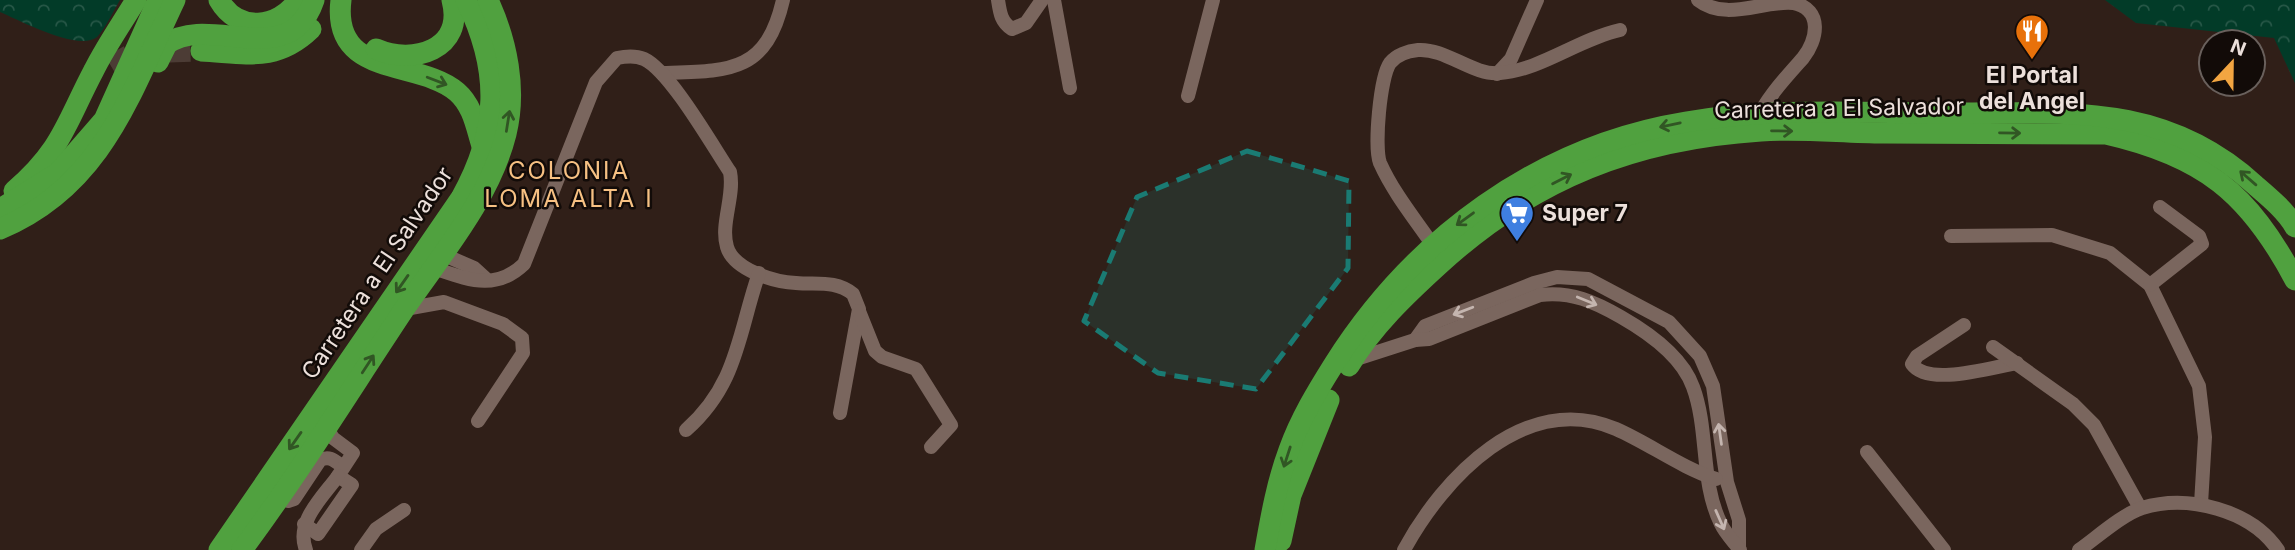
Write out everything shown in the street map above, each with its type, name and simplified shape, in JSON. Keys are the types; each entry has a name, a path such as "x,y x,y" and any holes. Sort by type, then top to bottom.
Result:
{"highway":[{"path":"0,202 32,176 63,138 93,71 136,0"},
{"path":"0,209 58,173 91,138 112,108 158,0"},
{"path":"119,122 175,0"},
{"path":"219,0 224,10 234,17 262,25 281,18 298,0"},
{"path":"0,229 25,218 62,190 98,153 119,122 144,95 164,49 173,40 201,34 255,39 279,36 303,20 314,0"},
{"path":"201,51 274,53 288,48 315,26 334,0"},
{"path":"341,0 341,24 346,37 363,55 389,68 437,80 458,93 473,115 484,154"},
{"path":"351,0 351,21 363,41 386,53 408,56 431,52 444,40 452,24 452,0"},
{"name":"Carretera a El Salvador","path":"219,550 461,198 484,154 491,110 490,84 480,35 466,0"},
{"name":"Carretera a El Salvador","path":"242,550 280,497 318,454 326,428 491,177 509,116 509,71 499,25 488,0"},
{"path":"58,173 111,66"},
{"name":"Carretera a El Salvador","path":"1265,550 1277,488 1290,447 1320,386 1369,313 1432,244 1512,187 1589,148 1682,122 1760,113 2051,111 2127,118 2150,124 2208,149 2265,194 2295,227"},
{"name":"Carretera a El Salvador","path":"1279,550 1291,495 1322,413 1353,360 1399,303 1460,246 1518,204 1573,174 1646,147 1691,137 1764,130 2106,134 2147,143 2185,160 2224,184 2255,215 2295,280"},
{"path":"1399,303 1411,284 1435,260 1436,251 1432,244"}],"street":[{"path":"662,73 740,65 757,56 770,39 783,0"},
{"path":"998,0 1005,24 1012,29 1026,23 1042,0"},
{"path":"1054,0 1070,88"},
{"path":"1188,96 1213,0"},
{"path":"1497,74 1511,59 1537,0"},
{"path":"1698,0 1727,9 1794,3 1810,12 1817,28 1813,46 1772,93 1760,113"},
{"path":"1432,244 1397,194 1377,153 1384,75 1392,61 1399,55 1419,50 1497,74 1529,68 1585,40 1620,30"},
{"path":"438,261 470,280 485,278 496,281 509,278 524,264 602,72 617,58 631,55 644,59 662,73 730,172 733,185 727,246 740,264 785,282 834,284 853,294 875,351 882,357 916,369 951,425 932,447"},
{"path":"2150,285 2202,244 2199,236 2160,207"},
{"path":"1951,236 2052,235 2110,253 2150,285 2199,386 2205,437 2202,504"},
{"path":"686,429 711,406 726,382 759,273"},
{"path":"1557,277 1557,293"},
{"path":"1353,360 1415,340 1429,339 1557,277 1588,279 1618,292 1669,322 1700,356 1713,386 1727,482 1739,520 1739,550"},
{"path":"1610,311 1618,292"},
{"path":"1519,296 1557,293 1579,297 1610,311 1655,339 1683,368 1693,387 1709,477 1721,524 1739,550"},
{"path":"405,309 444,302 503,324 522,338 523,353 478,421"},
{"path":"840,413 859,309"},
{"path":"1964,325 1917,356 1912,364 1916,370 1934,376 2017,363"},
{"path":"1993,347 2073,404 2094,425 2140,509"},
{"path":"1698,413 1717,410"},
{"path":"1404,550 1432,507 1473,461 1496,442 1535,425 1573,420 1614,428 1692,471 1727,482"},
{"path":"306,550 302,540 304,524 353,453 333,438 326,428"},
{"path":"1867,452 1944,550"},
{"path":"318,454 331,458 340,472"},
{"path":"2079,550 2140,509 2202,504 2241,517 2270,537 2278,550"},
{"path":"361,550 376,529 404,510"}],"highlighted area":[{"path":"1247,151 1349,181 1348,268 1256,389 1158,373 1084,321 1137,197"}],"green space":[{"path":"0,0 120,0 97,37 89,41 77,41 50,34 0,12"},
{"path":"2105,0 2295,0 2295,83 2274,38 2267,37 2267,28 2197,30 2136,23"}],"tunnel":[{"path":"111,66 133,53 201,51"}],"place":[{"name":"El Portal del Angel","path":"2032,61"},
{"name":"Super 7","path":"1517,243"}],"district":[{"name":"COLONIA LOMA ALTA I","path":"569,185"}]}
